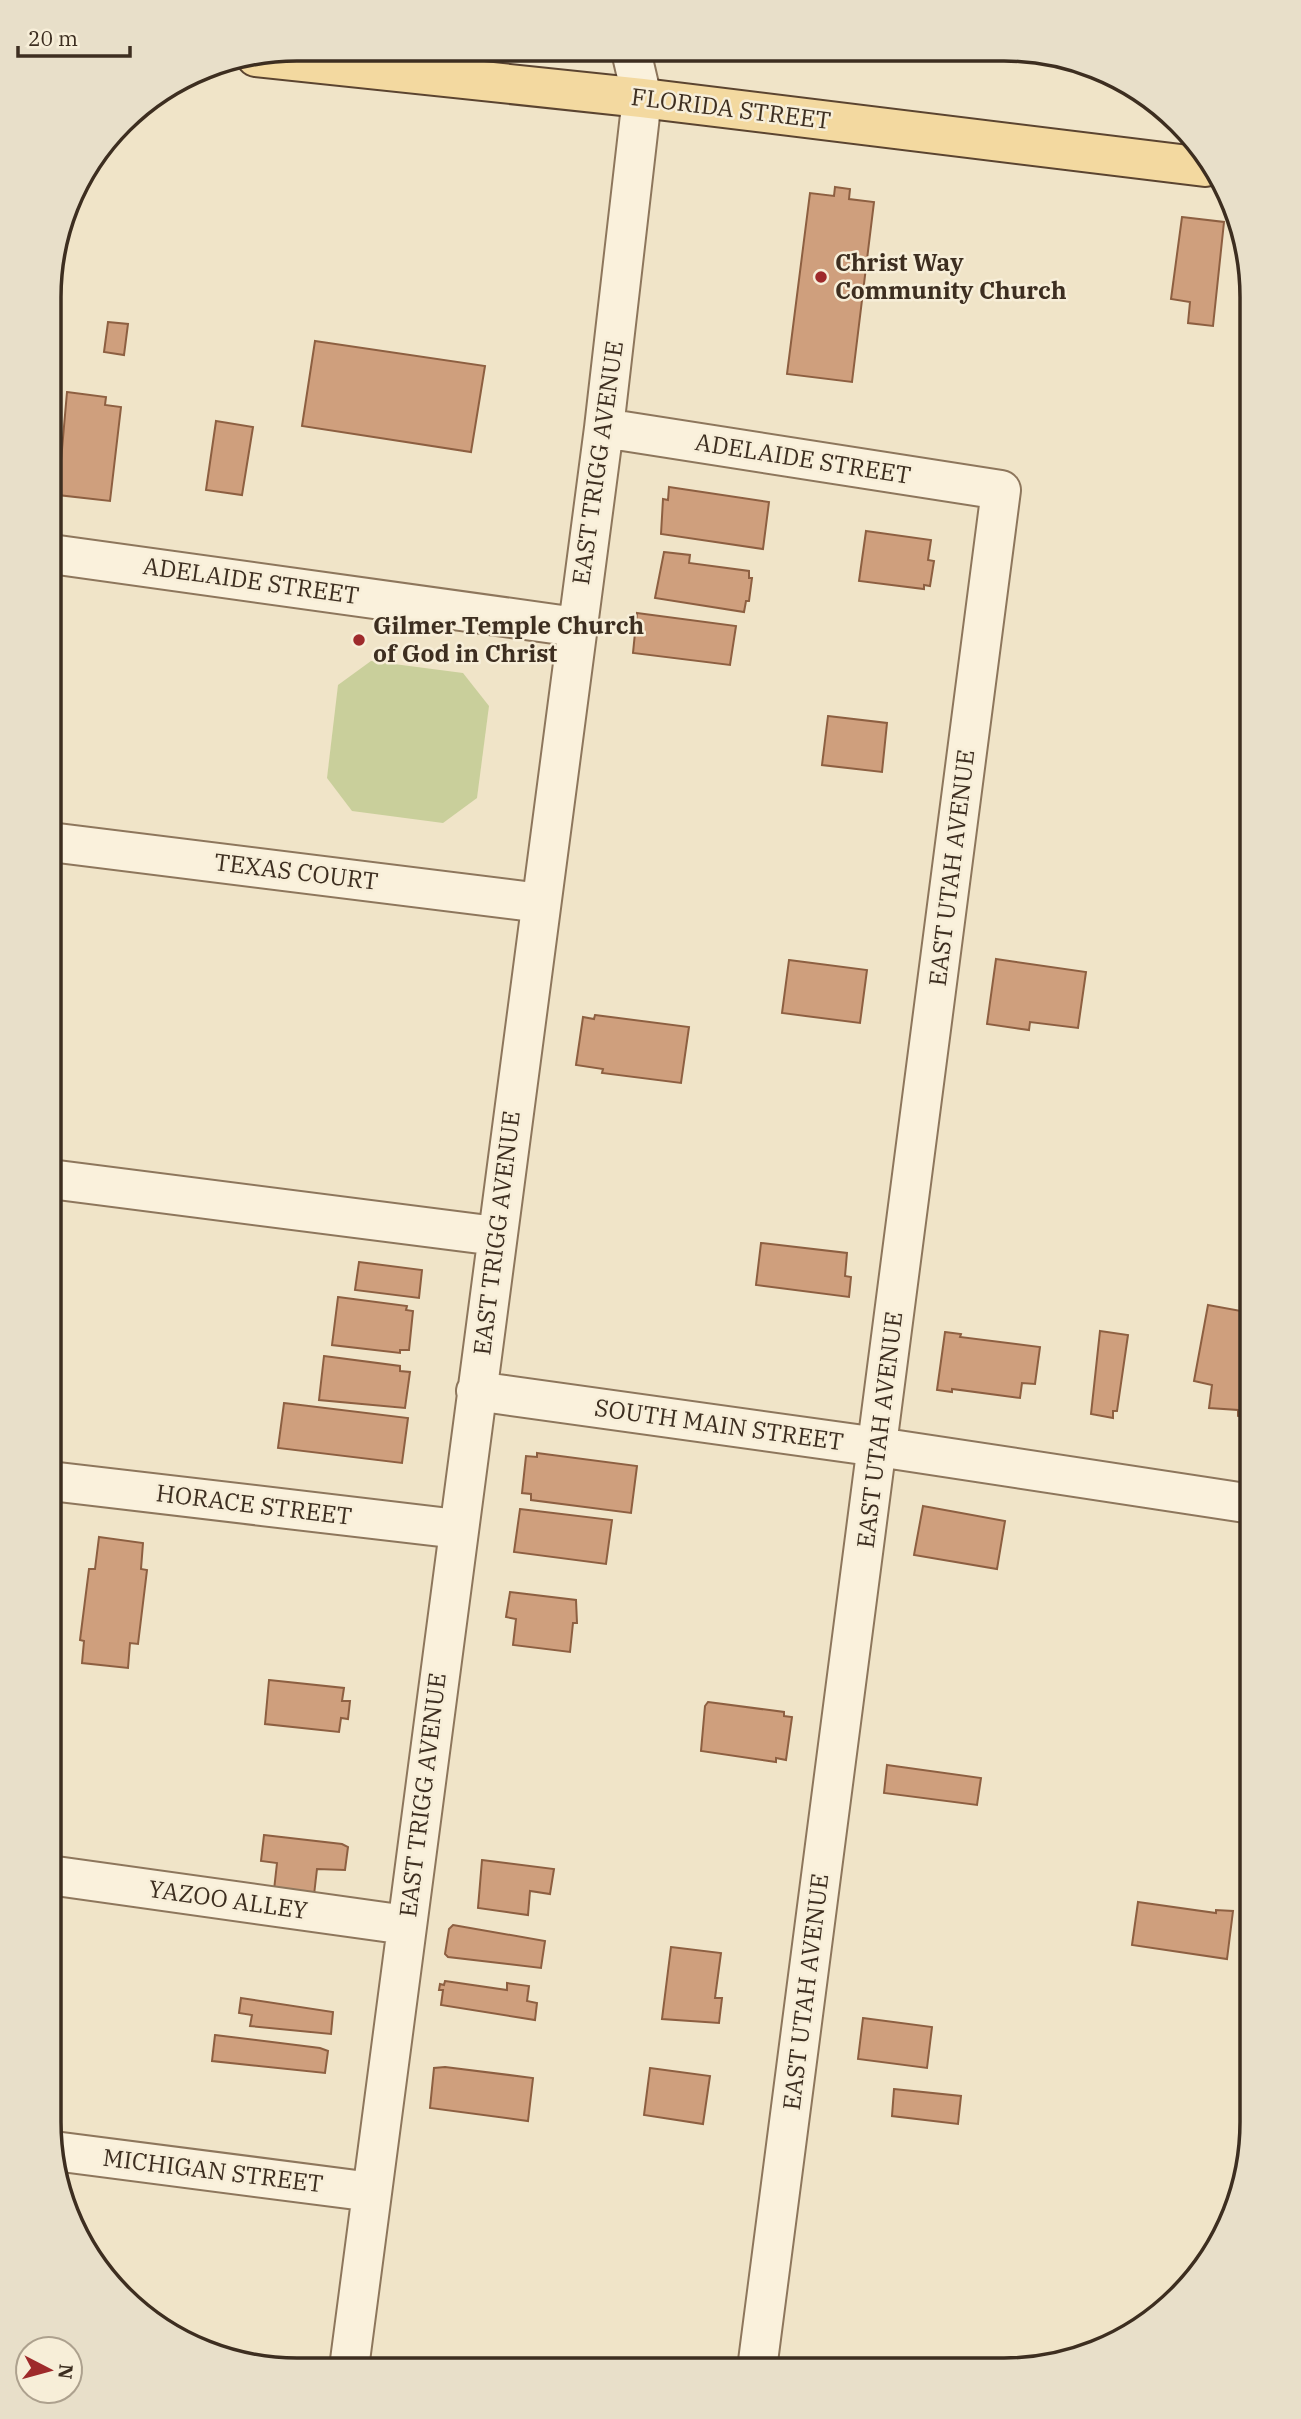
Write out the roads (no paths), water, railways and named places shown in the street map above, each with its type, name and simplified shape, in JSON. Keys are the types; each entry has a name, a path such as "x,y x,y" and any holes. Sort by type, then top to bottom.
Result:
{"main road":[{"name":"FLORIDA STREET","path":"295,61 642,98 1200,166"}],"street":[{"name":"EAST TRIGG AVENUE","path":"350,2358 604,428 642,98 633,61"},
{"name":"ADELAIDE STREET","path":"604,428 1001,490"},
{"name":"EAST UTAH AVENUE","path":"758,2358 1001,490"},
{"name":"ADELAIDE STREET","path":"61,555 576,627"},
{"name":"TEXAS COURT","path":"61,843 541,903"},
{"path":"61,1180 496,1236"},
{"name":"SOUTH MAIN STREET","path":"476,1391 878,1447 1239,1502"},
{"name":"HORACE STREET","path":"61,1482 458,1529"},
{"name":"YAZOO ALLEY","path":"61,1877 407,1925"},
{"name":"MICHIGAN STREET","path":"63,2152 372,2192"}],"place":[{"name":"Christ Way Community Church","path":"821,277"},
{"name":"Gilmer Temple Church of God in Christ","path":"359,640"}]}
